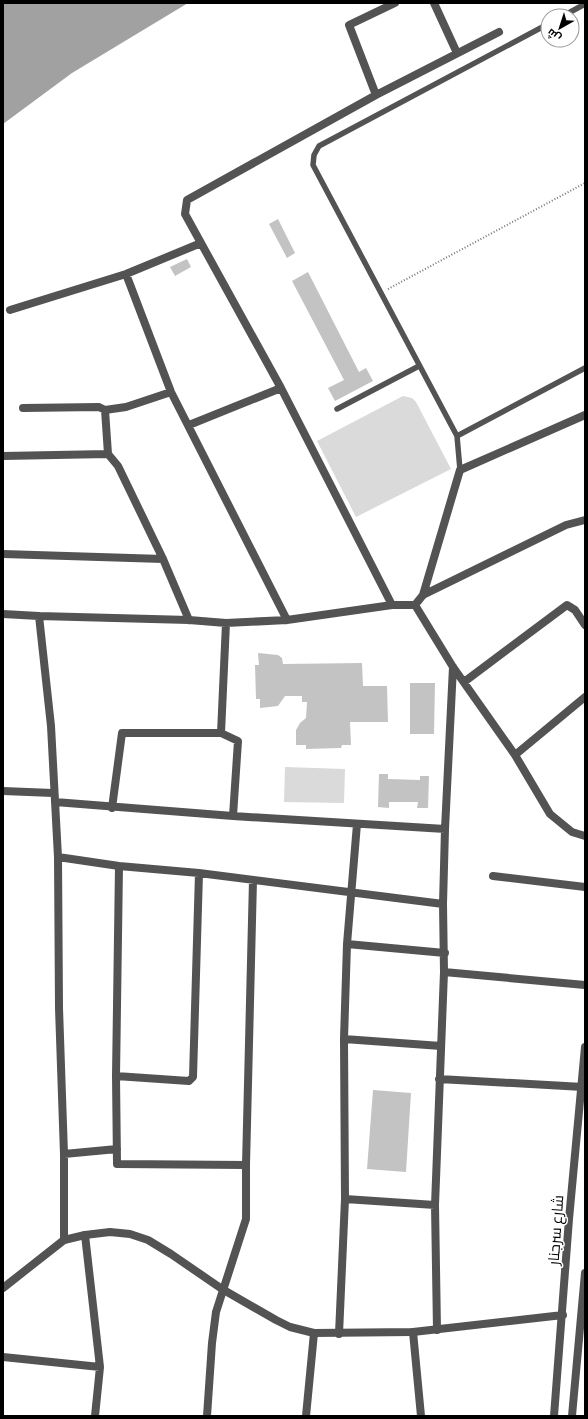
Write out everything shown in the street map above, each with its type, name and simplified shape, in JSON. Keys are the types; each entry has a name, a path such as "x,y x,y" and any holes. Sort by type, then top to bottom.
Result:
{"street":[{"path":"376,95 349,25 395,3"},
{"path":"434,3 457,53"},
{"path":"392,605 281,388 184,214 187,200 376,95 499,32"},
{"path":"10,310 126,274 201,244"},
{"path":"126,274 171,392 189,425 286,620"},
{"path":"189,425 281,388"},
{"path":"23,408 99,407 105,410 126,407 171,392"},
{"path":"105,410 108,454 118,466 163,559 189,620"},
{"path":"415,605 423,595 460,470 585,415"},
{"path":"3,456 108,454"},
{"path":"423,595 566,525 585,520"},
{"path":"3,554 163,559"},
{"path":"3,614 189,620 226,623 286,620 392,605 415,605"},
{"path":"415,605 453,667 515,755 550,814 572,832 585,836"},
{"path":"464,682 567,605 575,610 585,625"},
{"path":"39,616 51,726 53,793 55,802 58,857 58,1008 64,1154 64,1240"},
{"path":"221,733 226,623"},
{"path":"437,1330 435,1205 440,1046 445,953 443,904 445,829 453,667"},
{"path":"515,755 585,697"},
{"path":"112,808 122,733 221,733 238,741 233,816"},
{"path":"3,791 53,793"},
{"path":"55,802 112,808 445,829"},
{"path":"339,1334 345,1199 344,1039 347,944 350,892 357,824"},
{"path":"58,857 119,866 199,873 443,904"},
{"path":"119,866 116,1076 117,1164 246,1165"},
{"path":"116,1076 189,1081 193,1077 199,873"},
{"path":"493,876 585,887"},
{"path":"207,1416 212,1343 216,1312 222,1289 246,1220 253,880"},
{"path":"347,944 445,953"},
{"path":"444,972 585,985"},
{"path":"344,1039 440,1046"},
{"name":"شارع سرجنار","path":"554,1416 563,1315 569,1219 583,1087 585,1047"},
{"path":"440,1079 583,1087"},
{"path":"64,1154 117,1149"},
{"path":"345,1199 435,1205"},
{"path":"3,1288 64,1240 85,1235 110,1232 140,1237 171,1254 222,1289 276,1320 290,1327 314,1333 339,1334 413,1332 563,1315"},
{"path":"85,1235 100,1367 95,1416"},
{"path":"572,1416 585,1272"},
{"path":"413,1332 422,1416"},
{"path":"306,1416 314,1333"},
{"path":"3,1357 100,1367"}],"lane":[{"path":"460,470 457,436 380,294 313,165 314,155 319,146 540,28"},
{"path":"337,409 419,366"},
{"path":"457,436 585,368"}],"path":[{"path":"380,294 585,183"}],"shaded area":[{"path":"3,3 188,3 72,73 3,124"},
{"path":"403,396 412,398 416,402 451,469 356,517 317,441"},
{"path":"285,767 345,769 344,803 284,802"}],"building":[{"path":"278,219 295,253 287,258 269,224"},
{"path":"187,259 191,267 175,276 170,267"},
{"path":"308,272 359,372 366,368 373,381 335,401 328,388 344,380 292,281"},
{"path":"258,653 278,655 282,658 283,664 362,663 363,686 387,686 388,722 350,722 351,745 342,745 341,748 306,749 306,745 296,745 296,730 300,723 306,718 307,702 302,702 302,696 285,696 278,706 260,708 260,699 256,699 255,665 259,665"},
{"path":"410,683 435,683 434,734 410,734"},
{"path":"379,774 388,774 388,779 420,780 420,776 429,776 428,808 417,808 418,802 389,802 389,808 378,807"},
{"path":"373,1090 411,1093 406,1172 367,1169"}]}
